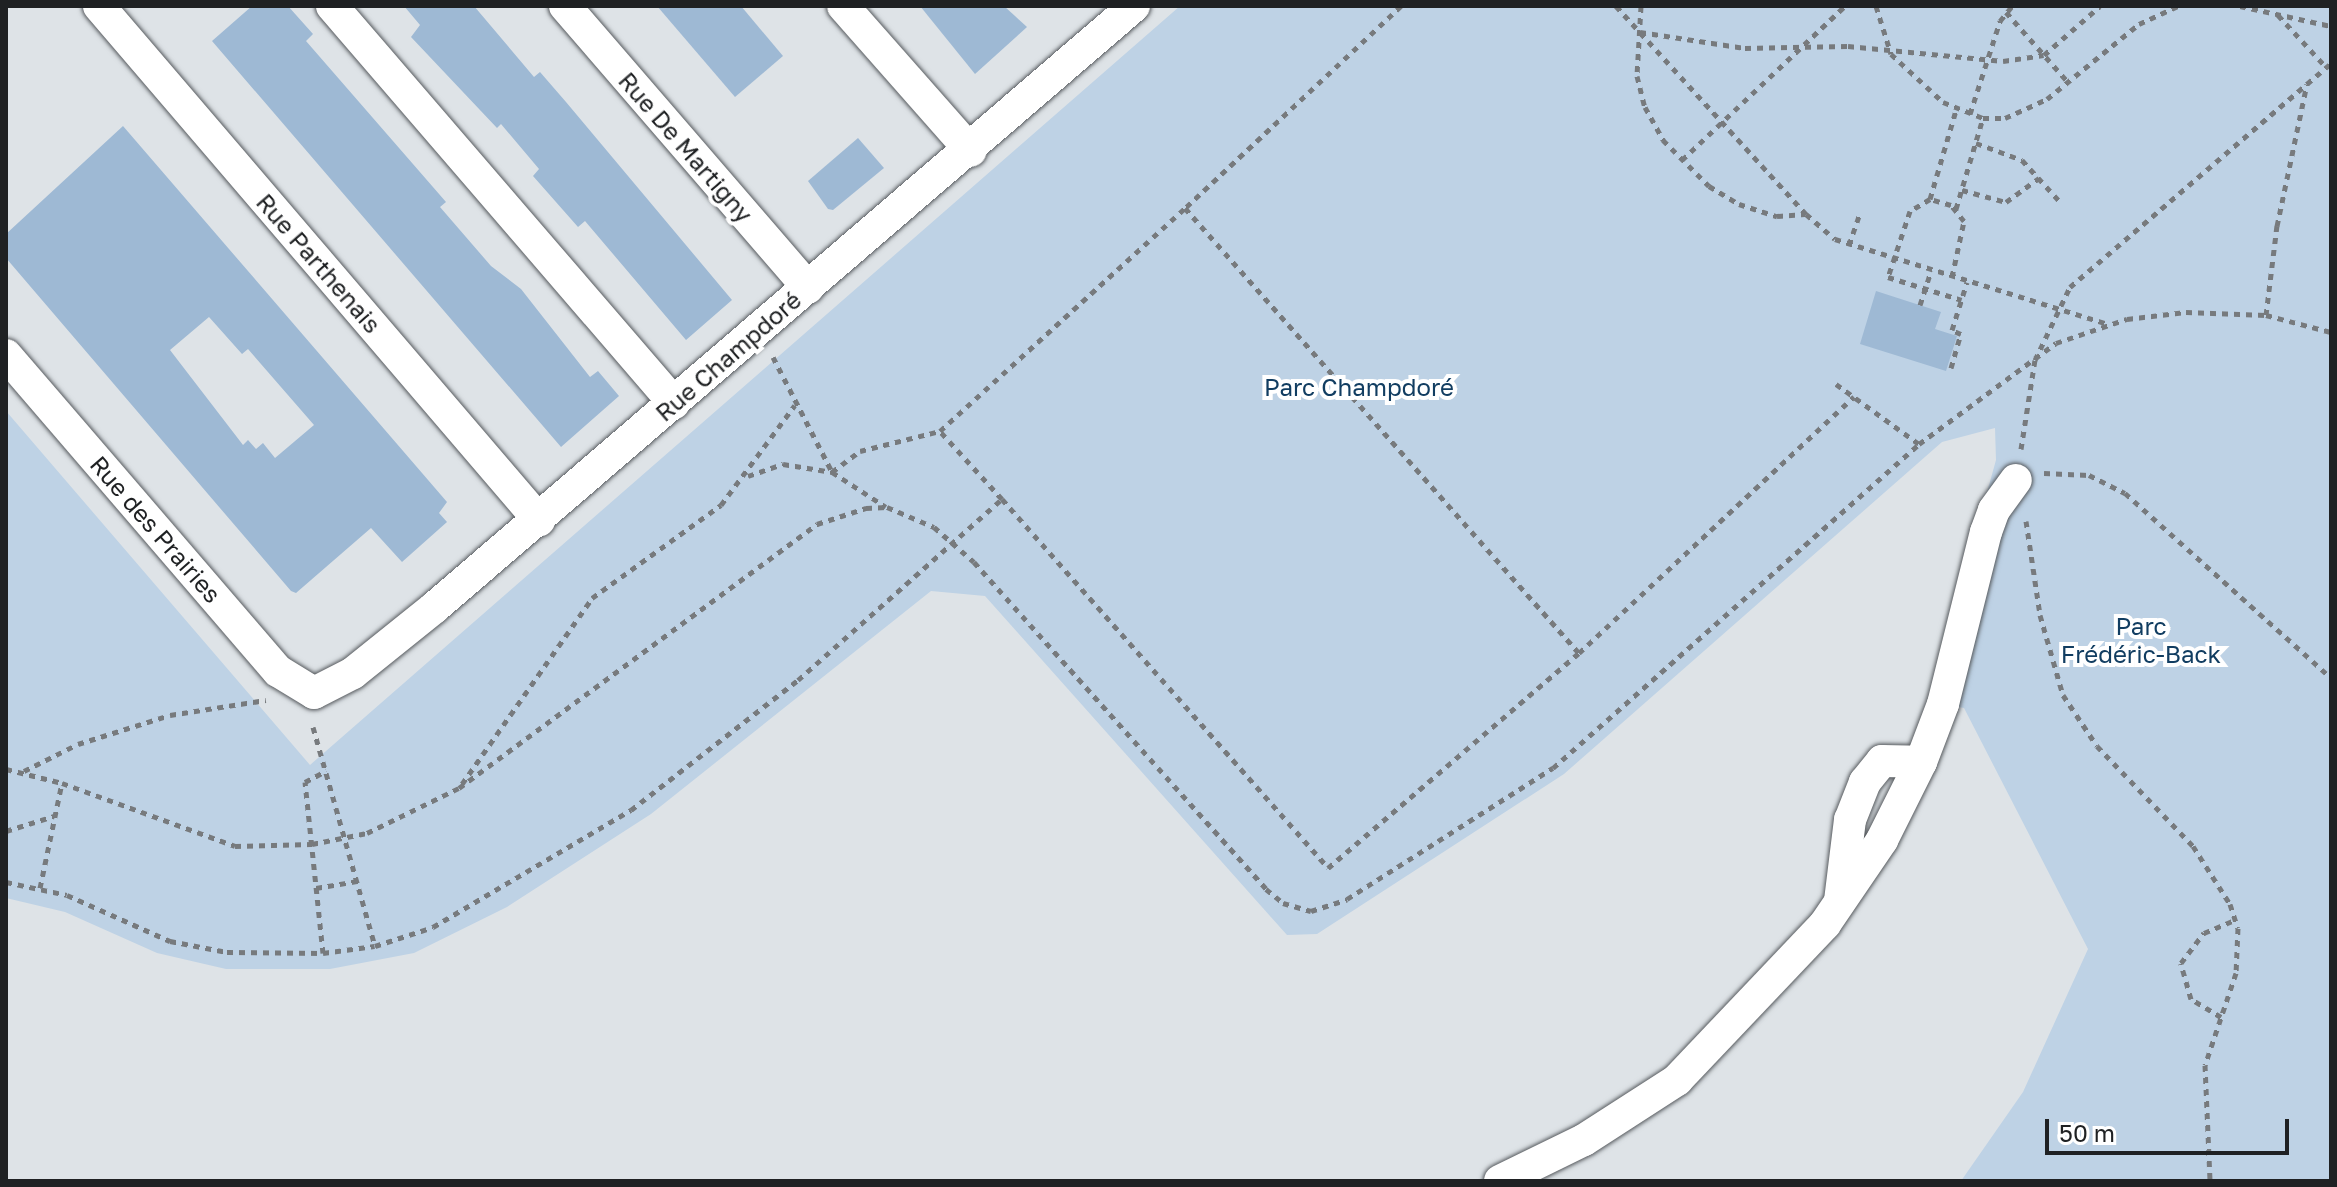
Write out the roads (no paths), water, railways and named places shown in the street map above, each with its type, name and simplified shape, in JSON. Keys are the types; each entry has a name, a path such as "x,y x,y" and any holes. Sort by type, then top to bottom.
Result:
{"street":[{"name":"Rue Parthenais","path":"99,6 539,520"},
{"path":"332,6 674,403"},
{"name":"Rue De Martigny","path":"565,6 808,288"},
{"path":"843,6 971,151"},
{"name":"Rue Champdoré","path":"314,693 353,673 539,520 971,151 1116,12"},
{"name":"Rue des Prairies","path":"6,355 278,671 314,693"},
{"path":"1500,1181 1584,1140 1677,1080 1736,1023 1840,903 1882,840 1921,762 1943,704 1986,532 1994,510 2016,480"},
{"path":"1840,903 1850,820 1865,782 1882,761 1921,762"}],"park label":[{"name":"Parc Champdoré","path":"1359,387"},
{"name":"Parc Frédéric-Back","path":"2141,640"}]}
